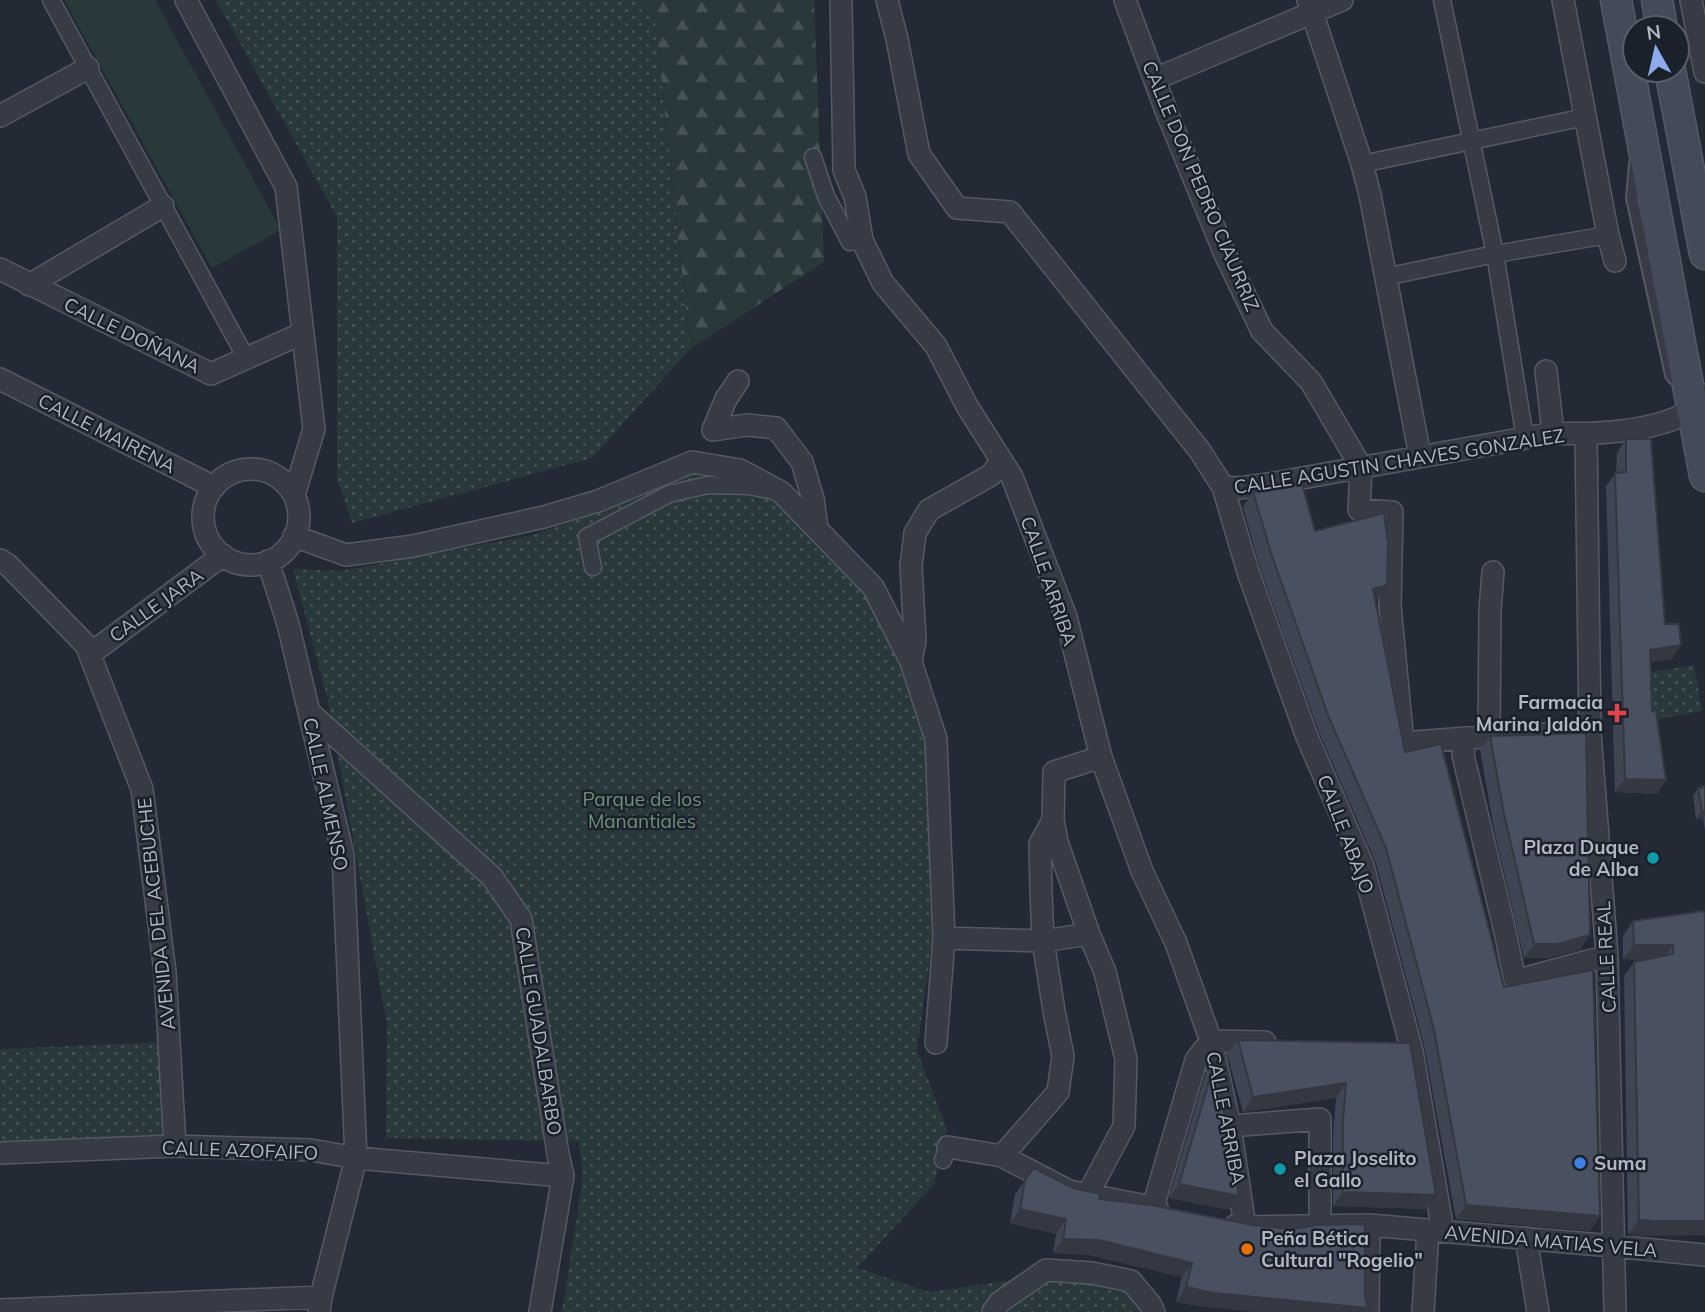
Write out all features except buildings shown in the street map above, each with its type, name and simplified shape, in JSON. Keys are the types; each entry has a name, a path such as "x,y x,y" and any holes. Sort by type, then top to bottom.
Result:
{"main road":[{"path":"1616,0 1699,402 1705,476"},
{"path":"1673,84 1705,254"}],"street":[{"path":"51,0 246,358"},
{"path":"186,0 286,187 314,429 294,495"},
{"name":"CALLE ARRIBA","path":"841,0 844,170 855,197 862,240 883,283 936,346 967,406 1012,477 1066,617 1101,757 1142,871 1176,943 1211,1041 1230,1126 1245,1227"},
{"name":"CALLE AGUSTIN CHAVES GONZALEZ","path":"887,0 919,154 957,208 1010,212 1200,451 1223,487 1269,484 1553,433 1586,435 1661,424 1699,402"},
{"name":"CALLE DON PEDRO CIAURRIZ","path":"1125,0 1225,254 1262,331 1311,382 1361,467"},
{"path":"1155,79 1311,7 1342,0"},
{"path":"1442,0 1495,254 1525,438"},
{"path":"1563,0 1615,261"},
{"path":"1691,0 1705,72"},
{"path":"1311,7 1370,195 1420,456"},
{"path":"0,116 88,68"},
{"path":"1362,164 1585,117"},
{"path":"813,157 826,196 850,242 862,240"},
{"path":"29,285 163,206"},
{"path":"1385,277 1495,254 1608,235"},
{"name":"CALLE DOÑANA","path":"0,269 211,374 303,333"},
{"path":"1546,371 1553,433"},
{"name":"CALLE MAIRENA","path":"0,379 214,487"},
{"path":"738,381 726,399 713,430 747,425 776,429 802,463 813,499 817,528"},
{"name":"CALLE REAL","path":"1586,435 1590,732 1608,956 1615,1312"},
{"path":"911,662 915,640 911,566 915,533 929,510 990,475 1001,461"},
{"path":"294,536 346,555 413,546 544,517 598,501 692,462 740,470 781,492 873,587 911,662 936,739 944,938 936,1043"},
{"path":"1361,467 1359,510 1392,512 1390,606 1404,743 1590,732"},
{"path":"256,469 272,473 285,482 294,495 299,510 298,527 292,542 282,554 253,565 237,562 212,545 205,531 203,515 206,500 214,487 226,476 240,470 256,469"},
{"path":"593,567 587,537 669,494 708,485 749,486 781,492"},
{"name":"CALLE ABAJO","path":"1223,487 1249,575 1307,737 1363,866 1411,1045 1436,1230 1423,1312"},
{"name":"CALLE JARA","path":"90,654 223,555"},
{"name":"AVENIDA DEL ACEBUCHE","path":"0,560 8,565 86,646 142,789 165,972 175,1146"},
{"name":"CALLE ALMENSO","path":"268,561 288,624 343,855 356,1158 320,1305"},
{"path":"1489,737 1493,572"},
{"name":"CALLE GUADALBARBO","path":"309,712 492,877 521,919 563,1176 540,1312"},
{"path":"1466,738 1463,755 1506,936 1514,981 1608,956"},
{"path":"1088,1194 1124,1126 1126,1059 1105,972 1057,842 1053,820 1054,772 1101,757"},
{"path":"1002,1156 1058,1092 1063,1056 1043,940 1040,845 1053,820"},
{"path":"944,938 1043,940 1089,934"},
{"path":"1153,1207 1196,1060 1211,1041 1291,1042"},
{"path":"1384,1044 1411,1045"},
{"path":"1230,1126 1320,1119 1320,1226"},
{"name":"CALLE AZOFAIFO","path":"0,1153 175,1146 311,1150 356,1158 563,1176"},
{"path":"946,1154 1002,1156 1069,1191 1180,1213"},
{"name":"AVENIDA MATIAS VELA","path":"1219,1221 1245,1227 1369,1225 1705,1255"},
{"path":"1368,1312 1369,1225"},
{"path":"1526,1238 1538,1312"},
{"path":"993,1312 1000,1302 1046,1270 1092,1273 1131,1281 1154,1312"},
{"path":"0,1310 320,1305"}],"green space":[{"path":"64,0 155,0 281,230 212,268"},
{"path":"216,0 642,0 654,12 690,349 592,458 352,523 337,479 337,217"},
{"path":"642,0 814,0 824,262 690,349 654,12"},
{"name":"Parque de los Manantiales","path":"689,471 723,475 794,513 855,576 907,680 928,739 933,934 917,1051 947,1129 934,1184 857,1268 929,1292 1098,1268 1150,1312 562,1312 583,1178 579,1141 386,1138 387,1024 327,697 293,569 340,571 533,535 629,501"},
{"path":"1694,665 1702,711 1653,720 1645,673"},
{"path":"169,1042 175,1146 0,1153 0,1049"}],"place":[{"name":"Farmacia Marina Jaldón","path":"1617,713"},
{"name":"Plaza Duque de Alba","path":"1653,858"},
{"name":"Suma","path":"1580,1163"},
{"name":"Plaza Joselito el Gallo","path":"1280,1169"},
{"name":"Peña Bética Cultural \"Rogelio\"","path":"1247,1249"}]}
